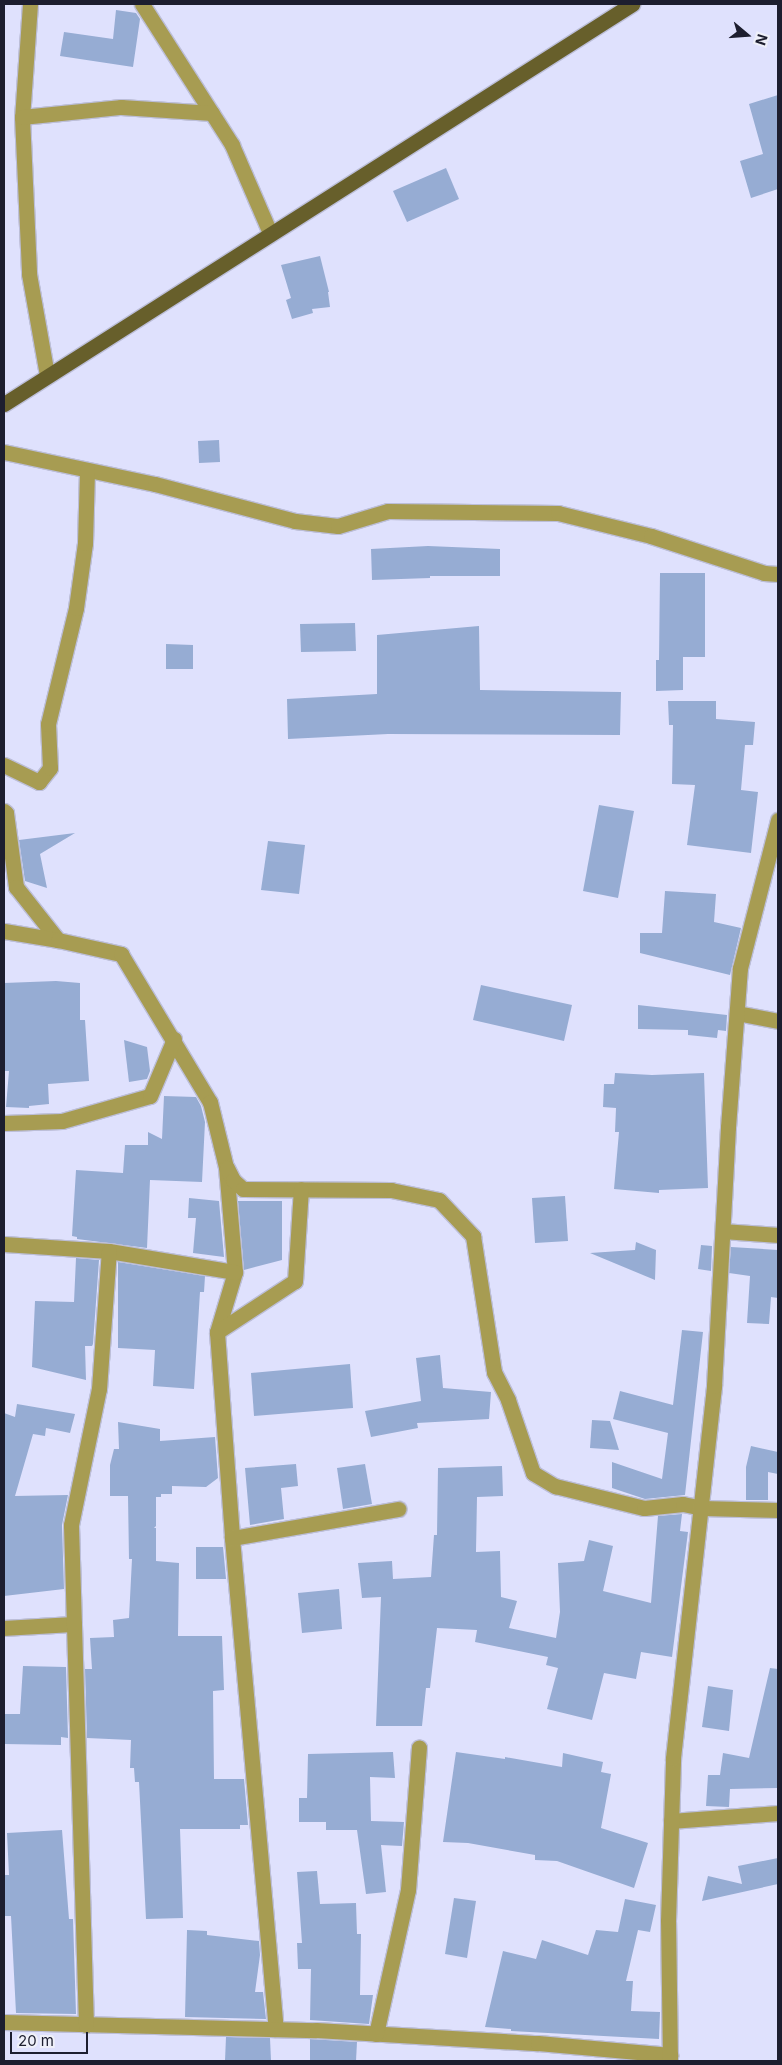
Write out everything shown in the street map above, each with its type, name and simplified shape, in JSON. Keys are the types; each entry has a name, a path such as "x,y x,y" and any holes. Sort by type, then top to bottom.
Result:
{"main road":[{"path":"4,404 632,4"}],"street":[{"path":"30,4 22,117 29,274 47,376"},
{"path":"142,4 232,144 270,233"},
{"path":"22,117 121,107 212,113"},
{"path":"4,452 155,484 295,521 338,526 388,511 558,513 651,536 764,573 778,574"},
{"path":"4,765 39,782 50,768 48,724 76,608 84,543 87,470"},
{"path":"4,811 6,813 16,887 58,940"},
{"path":"4,2022 276,2029 376,2034 538,2043 670,2058 668,1921 673,1758 714,1386 740,968 778,820"},
{"path":"4,931 58,940 121,954 174,1039 210,1102 226,1167 236,1272 217,1332 232,1538 276,2029"},
{"path":"737,1013 778,1020"},
{"path":"4,1123 62,1121 150,1096 174,1039"},
{"path":"226,1167 232,1180 243,1189 391,1190 439,1200 474,1236 494,1372 508,1400 533,1474 555,1486 644,1508 683,1504 702,1508 778,1510"},
{"path":"217,1332 295,1281 302,1189"},
{"path":"723,1231 778,1235"},
{"path":"4,1244 109,1251 236,1272"},
{"path":"86,2024 71,1525 99,1389 109,1251"},
{"path":"232,1538 398,1509"},
{"path":"4,1628 74,1624"},
{"path":"376,2034 408,1890 419,1747"},
{"path":"671,1821 778,1813"}],"building":[{"path":"116,10 136,13 140,19 133,67 60,56 64,32 113,39"},
{"path":"778,95 778,189 751,198 740,161 763,154 749,104"},
{"path":"446,168 459,199 407,222 393,191"},
{"path":"320,256 329,292 330,307 312,309 313,313 292,319 286,300 291,298 281,265"},
{"path":"219,440 220,462 199,463 198,441"},
{"path":"428,546 500,549 500,576 430,576 430,578 372,580 371,549"},
{"path":"660,573 705,573 705,657 683,657 683,690 656,691 656,660 659,660"},
{"path":"355,623 356,651 301,652 300,624"},
{"path":"479,626 480,690 621,692 620,735 388,734 288,739 287,699 377,694 377,635"},
{"path":"166,644 193,645 193,669 166,669"},
{"path":"668,701 716,701 716,719 755,722 753,745 745,745 741,790 758,792 751,853 687,845 695,785 672,784 673,725 669,725"},
{"path":"599,805 634,811 618,898 583,891"},
{"path":"75,833 40,854 47,888 25,881 19,840"},
{"path":"268,841 305,845 299,894 261,890"},
{"path":"665,891 716,894 714,922 741,928 730,975 640,953 640,933 662,933"},
{"path":"56,981 80,983 80,1020 85,1020 89,1081 48,1084 49,1104 29,1106 29,1108 6,1107 9,1071 4,1071 4,983"},
{"path":"481,985 572,1005 564,1041 473,1020"},
{"path":"638,1005 727,1015 726,1031 718,1030 717,1038 688,1035 688,1030 638,1029"},
{"path":"124,1040 147,1047 150,1071 147,1079 129,1082"},
{"path":"615,1073 652,1075 704,1073 708,1188 659,1190 659,1193 614,1189 619,1132 615,1132 616,1108 603,1107 604,1084 614,1084"},
{"path":"164,1096 196,1097 201,1106 205,1122 202,1182 150,1180 147,1248 77,1239 77,1237 72,1236 76,1170 123,1173 125,1145 148,1145 148,1132 162,1139"},
{"path":"565,1196 568,1241 535,1243 532,1198"},
{"path":"189,1198 219,1201 224,1257 193,1253 196,1218 188,1218"},
{"path":"238,1201 282,1201 282,1260 244,1270"},
{"path":"636,1242 656,1250 655,1280 590,1253 635,1250"},
{"path":"701,1245 712,1246 711,1271 698,1269"},
{"path":"731,1247 778,1250 778,1298 771,1297 769,1324 747,1323 750,1276 729,1273"},
{"path":"76,1258 99,1260 93,1344 92,1346 85,1346 86,1380 32,1367 35,1301 74,1302"},
{"path":"118,1262 205,1276 204,1292 200,1292 194,1389 153,1386 155,1350 118,1348"},
{"path":"682,1330 703,1332 685,1495 645,1499 612,1488 612,1462 662,1479 668,1433 613,1419 620,1391 673,1405"},
{"path":"440,1355 443,1388 491,1392 489,1419 417,1423 418,1428 371,1437 365,1411 421,1401 416,1358"},
{"path":"350,1364 353,1408 254,1416 251,1373"},
{"path":"17,1404 75,1414 70,1433 46,1428 45,1436 33,1434 15,1496 68,1495 62,1525 64,1589 4,1596 4,1413 15,1417"},
{"path":"592,1420 610,1421 619,1450 590,1448"},
{"path":"118,1422 160,1429 160,1441 215,1437 218,1478 206,1487 172,1486 172,1494 161,1494 161,1497 156,1497 156,1526 154,1528 156,1528 156,1561 179,1563 178,1636 222,1636 224,1690 213,1691 214,1779 244,1779 248,1825 240,1825 240,1829 180,1829 183,1918 146,1919 139,1782 135,1782 134,1768 130,1768 131,1740 87,1738 85,1669 92,1669 90,1638 114,1637 113,1620 129,1618 132,1559 129,1559 128,1496 110,1496 110,1465 114,1449 119,1449"},
{"path":"751,1446 778,1452 778,1474 768,1472 768,1500 746,1500 746,1467"},
{"path":"296,1464 298,1486 281,1488 284,1519 250,1525 245,1468"},
{"path":"365,1464 372,1504 343,1509 337,1468"},
{"path":"502,1466 503,1496 477,1497 476,1552 500,1551 501,1597 517,1601 509,1628 556,1638 560,1612 558,1563 584,1561 589,1540 613,1546 603,1591 651,1603 658,1516 682,1514 680,1531 688,1532 672,1657 641,1652 636,1679 604,1673 592,1720 547,1709 558,1668 546,1665 548,1657 475,1642 477,1630 437,1628 430,1688 426,1688 422,1726 376,1726 381,1597 362,1598 358,1563 392,1561 393,1579 431,1577 434,1535 437,1535 438,1468"},
{"path":"196,1547 223,1547 226,1579 196,1579"},
{"path":"339,1589 342,1629 302,1633 298,1593"},
{"path":"23,1666 66,1667 68,1738 61,1737 61,1745 4,1744 4,1714 20,1714"},
{"path":"770,1668 778,1669 778,1788 730,1789 729,1807 706,1806 708,1775 720,1775 723,1753 749,1758"},
{"path":"708,1686 733,1690 729,1731 702,1727"},
{"path":"393,1752 395,1778 370,1777 371,1821 404,1822 402,1846 381,1845 386,1892 366,1894 357,1830 326,1830 326,1822 299,1822 299,1798 307,1798 308,1754"},
{"path":"456,1752 505,1759 505,1757 562,1767 563,1753 603,1762 601,1772 611,1774 601,1828 648,1843 634,1888 557,1861 535,1860 535,1855 468,1843 443,1842"},
{"path":"62,1830 69,1919 73,1919 76,2014 16,2013 11,1916 5,1916 4,1911 4,1875 9,1875 7,1833"},
{"path":"778,1858 778,1884 702,1901 708,1876 742,1884 738,1866"},
{"path":"317,1871 320,1904 356,1903 357,1934 361,1934 360,1995 373,1995 369,2024 310,2020 311,1969 298,1969 297,1943 302,1943 297,1872"},
{"path":"454,1898 476,1901 467,1958 445,1954"},
{"path":"625,1899 656,1905 650,1932 638,1930 626,1981 633,1981 631,2011 660,2012 659,2039 511,2031 511,2029 485,2027 503,1951 536,1959 542,1940 588,1955 596,1930 618,1932"},
{"path":"187,1930 207,1931 207,1935 259,1941 260,1955 255,1992 263,1992 266,2019 185,2017"},
{"path":"226,2037 270,2038 271,2061 225,2061"},
{"path":"310,2039 357,2042 356,2061 310,2061"}]}
